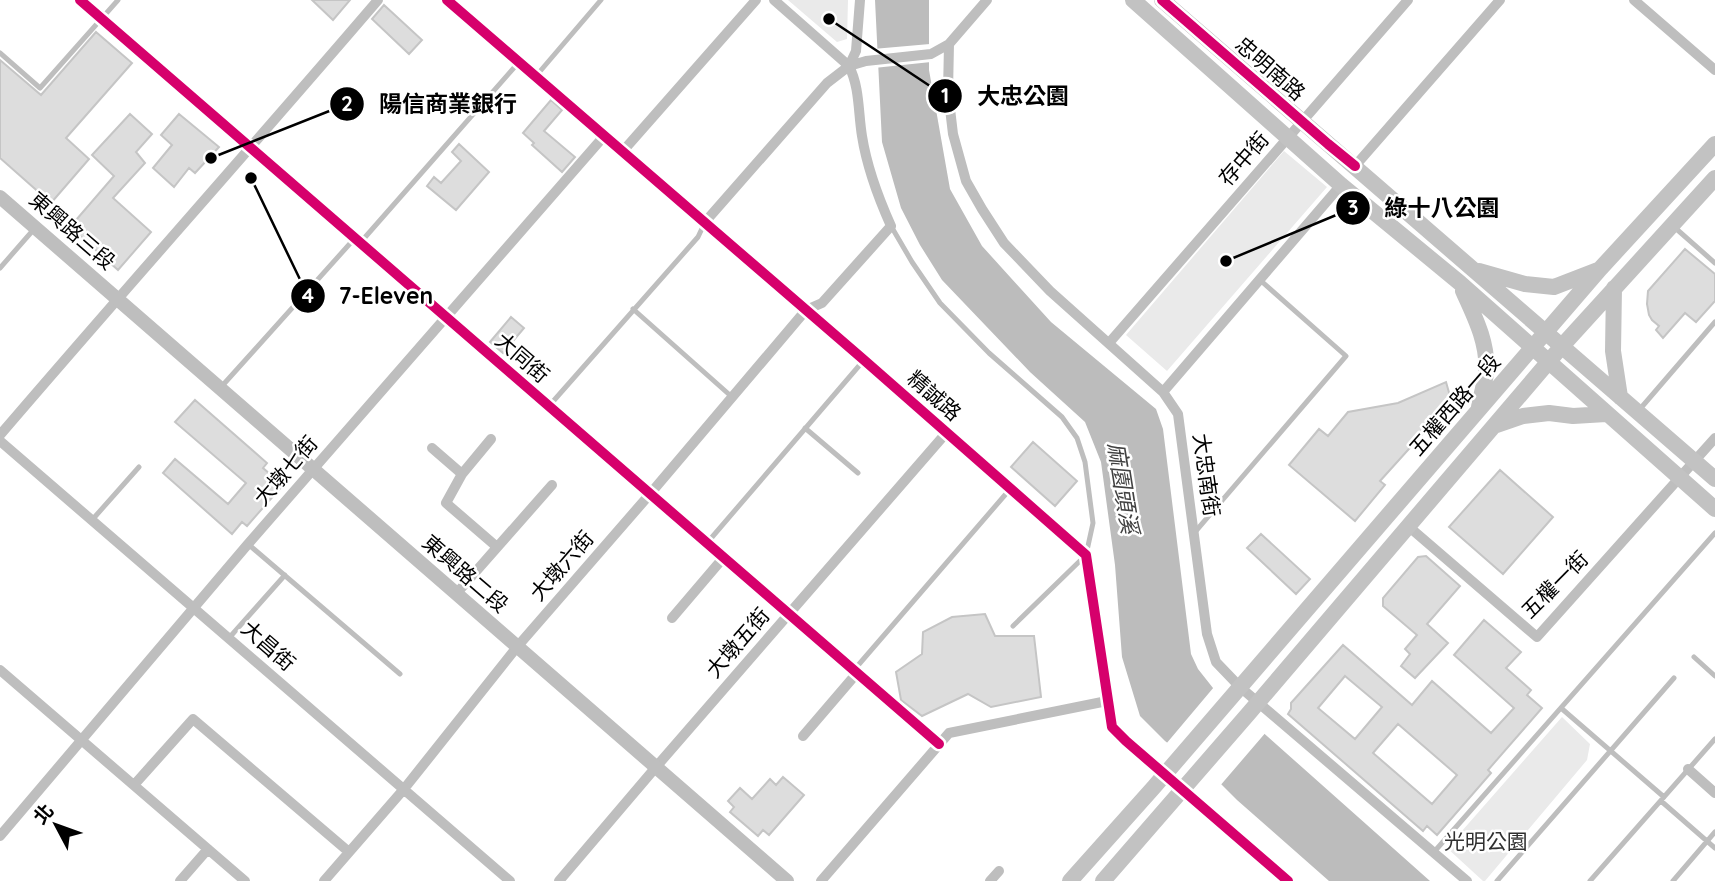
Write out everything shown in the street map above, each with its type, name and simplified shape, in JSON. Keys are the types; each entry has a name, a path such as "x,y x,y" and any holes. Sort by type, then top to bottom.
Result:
{"main road":[{"name":"忠明南路","path":"1133,0 1341,185 1460,283 1715,509"},
{"name":"忠明南路","path":"1162,0 1715,479"},
{"name":"五權西路一段","path":"1070,881 1600,269 1715,144"},
{"name":"五權西路一段","path":"1102,881 1254,708 1562,346 1715,178"},
{"path":"1471,269 1525,284 1554,287 1600,269"},
{"path":"1460,283 1478,323 1485,348 1486,373 1478,409"},
{"path":"1614,288 1613,351 1620,397"},
{"path":"1492,427 1523,416 1549,413 1573,416 1606,414"}],"street":[{"name":"大同街","path":"80,0 939,744"},
{"path":"0,435 378,0"},
{"name":"精誠路","path":"447,0 1086,555"},
{"path":"624,151 755,0"},
{"path":"774,0 849,66 856,79 862,137 875,190 891,226"},
{"path":"849,66 856,51 860,0"},
{"path":"705,222 827,83 849,66 866,61 932,54 949,44 987,0"},
{"name":"存中街","path":"1109,343 1408,0"},
{"path":"1355,166 1500,0"},
{"path":"1634,0 1715,70"},
{"name":"大忠南街","path":"949,44 948,92 953,134 966,181 982,209 1004,243 1050,291 1163,391 1178,414 1206,634 1216,662 1235,692 1467,881"},
{"name":"大墩七街","path":"0,836 248,544 605,135"},
{"path":"1163,391 1341,185"},
{"name":"東興路三段","path":"0,197 117,298"},
{"name":"大墩六街","path":"324,881 404,789 517,647 806,310 822,303 891,226"},
{"name":"東興路二段","path":"117,298 787,881"},
{"name":"大墩五街","path":"559,881 947,432"},
{"name":"五權一街","path":"1408,526 1537,637 1715,438"},
{"path":"491,439 463,474 446,503 497,547"},
{"name":"大昌街","path":"0,441 510,881"},
{"path":"432,448 463,474"},
{"path":"456,594 552,485"},
{"path":"1086,555 1112,727 1288,881"},
{"path":"672,618 724,557"},
{"path":"0,670 245,881"},
{"path":"803,736 855,671"},
{"path":"821,881 949,733 1107,701"},
{"path":"134,785 193,719 349,852"},
{"path":"1688,769 1715,793"},
{"path":"180,881 208,849"},
{"path":"990,881 999,871"}],"lane":[{"path":"0,53 40,88 118,0"},
{"path":"536,76 601,0"},
{"path":"220,388 519,62"},
{"path":"549,407 698,237 705,222"},
{"path":"1672,225 1715,263"},
{"path":"891,226 940,303 989,353 1062,417 1077,438 1085,462 1093,523 1086,555 1013,626"},
{"path":"0,268 35,227"},
{"path":"1194,533 1346,356 1260,280"},
{"path":"633,309 732,397"},
{"path":"1638,412 1715,322"},
{"path":"707,543 864,360"},
{"path":"805,428 858,473"},
{"path":"92,520 139,467"},
{"path":"855,671 1011,488"},
{"path":"1434,852 1715,533"},
{"path":"248,544 400,674"},
{"path":"229,638 285,575"},
{"path":"1694,657 1714,673"},
{"path":"1497,881 1674,678"},
{"path":"1561,708 1715,848"},
{"path":"1590,881 1715,738"},
{"path":"1672,881 1715,832"}],"green space":[{"path":"788,0 848,0 847,39 837,42"},
{"path":"1284,151 1327,187 1167,371 1126,335"},
{"name":"光明公園","path":"1562,717 1590,744 1587,760 1483,881 1447,848"}],"water":[{"name":"麻園頭溪","path":"875,0 929,0 929,70 950,189 982,246 1051,322 1156,409 1163,429 1191,654 1198,669 1213,688 1430,881 1329,881 1221,784 1165,741 1140,716 1122,657 1115,565 1101,462 1085,422 1030,372 942,280 901,208 882,142"}],"pier":[{"path":"930,44 931,62 874,68 873,49"},
{"path":"1214,687 1267,731 1219,787 1166,744"}],"building":[{"path":"312,0 350,0 333,20"},
{"path":"384,5 422,40 409,54 372,19"},
{"path":"96,32 132,63 66,138 89,159 51,203 0,158 0,60 41,95"},
{"path":"551,100 562,110 544,131 575,157 562,172 532,145 534,143 523,133"},
{"path":"130,114 152,134 136,152 145,163 113,198 151,232 118,270 70,227 114,176 92,155"},
{"path":"179,114 219,147 195,173 189,168 174,187 153,168 172,145 161,135"},
{"path":"459,144 489,172 456,210 427,186 434,177 441,183 461,161 452,152"},
{"path":"1685,249 1715,274 1715,301 1696,322 1685,313 1663,338 1656,330 1659,326 1649,315 1648,291"},
{"path":"511,317 524,328 503,353 490,342"},
{"path":"1446,382 1450,396 1445,409 1380,481 1385,485 1355,521 1289,465 1319,429 1328,436 1348,412 1398,403"},
{"path":"195,400 267,463 263,468 283,485 247,526 242,522 232,534 163,473 175,459 228,504 246,483 175,422"},
{"path":"1033,442 1077,481 1055,506 1011,467"},
{"path":"1500,470 1553,517 1503,574 1449,527"},
{"path":"1261,534 1310,579 1296,594 1247,548"},
{"path":"1426,556 1460,586 1427,624 1448,643 1415,678 1401,666 1410,654 1405,649 1417,635 1383,606 1383,598 1418,557"},
{"path":"985,614 995,636 1034,636 1041,697 991,707 968,694 922,716 901,700 896,672 922,654 923,632 952,617"},
{"path":"1484,620 1521,652 1506,668 1531,690 1527,695 1542,708 1488,770 1491,773 1437,835 1427,826 1423,831 1288,714 1291,703 1343,645 1412,705 1432,681 1491,733 1514,708 1454,655","holes":["1345,676 1382,707 1355,739 1318,708","1398,724 1457,775 1432,804 1373,753"]},
{"path":"783,777 804,795 769,835 763,830 758,836 730,812 734,807 728,801 740,788 752,799 770,779 776,785"}],"cycle path":[{"path":"80,0 939,744"},
{"path":"447,0 1086,555 1112,727 1288,881"},
{"path":"1162,0 1355,166"}],"place":[{"name":"大忠公園","path":"829,19"},
{"name":"陽信商業銀行","path":"211,158"},
{"name":"7-Eleven","path":"251,178"},
{"name":"綠十八公園","path":"1226,261"}]}
